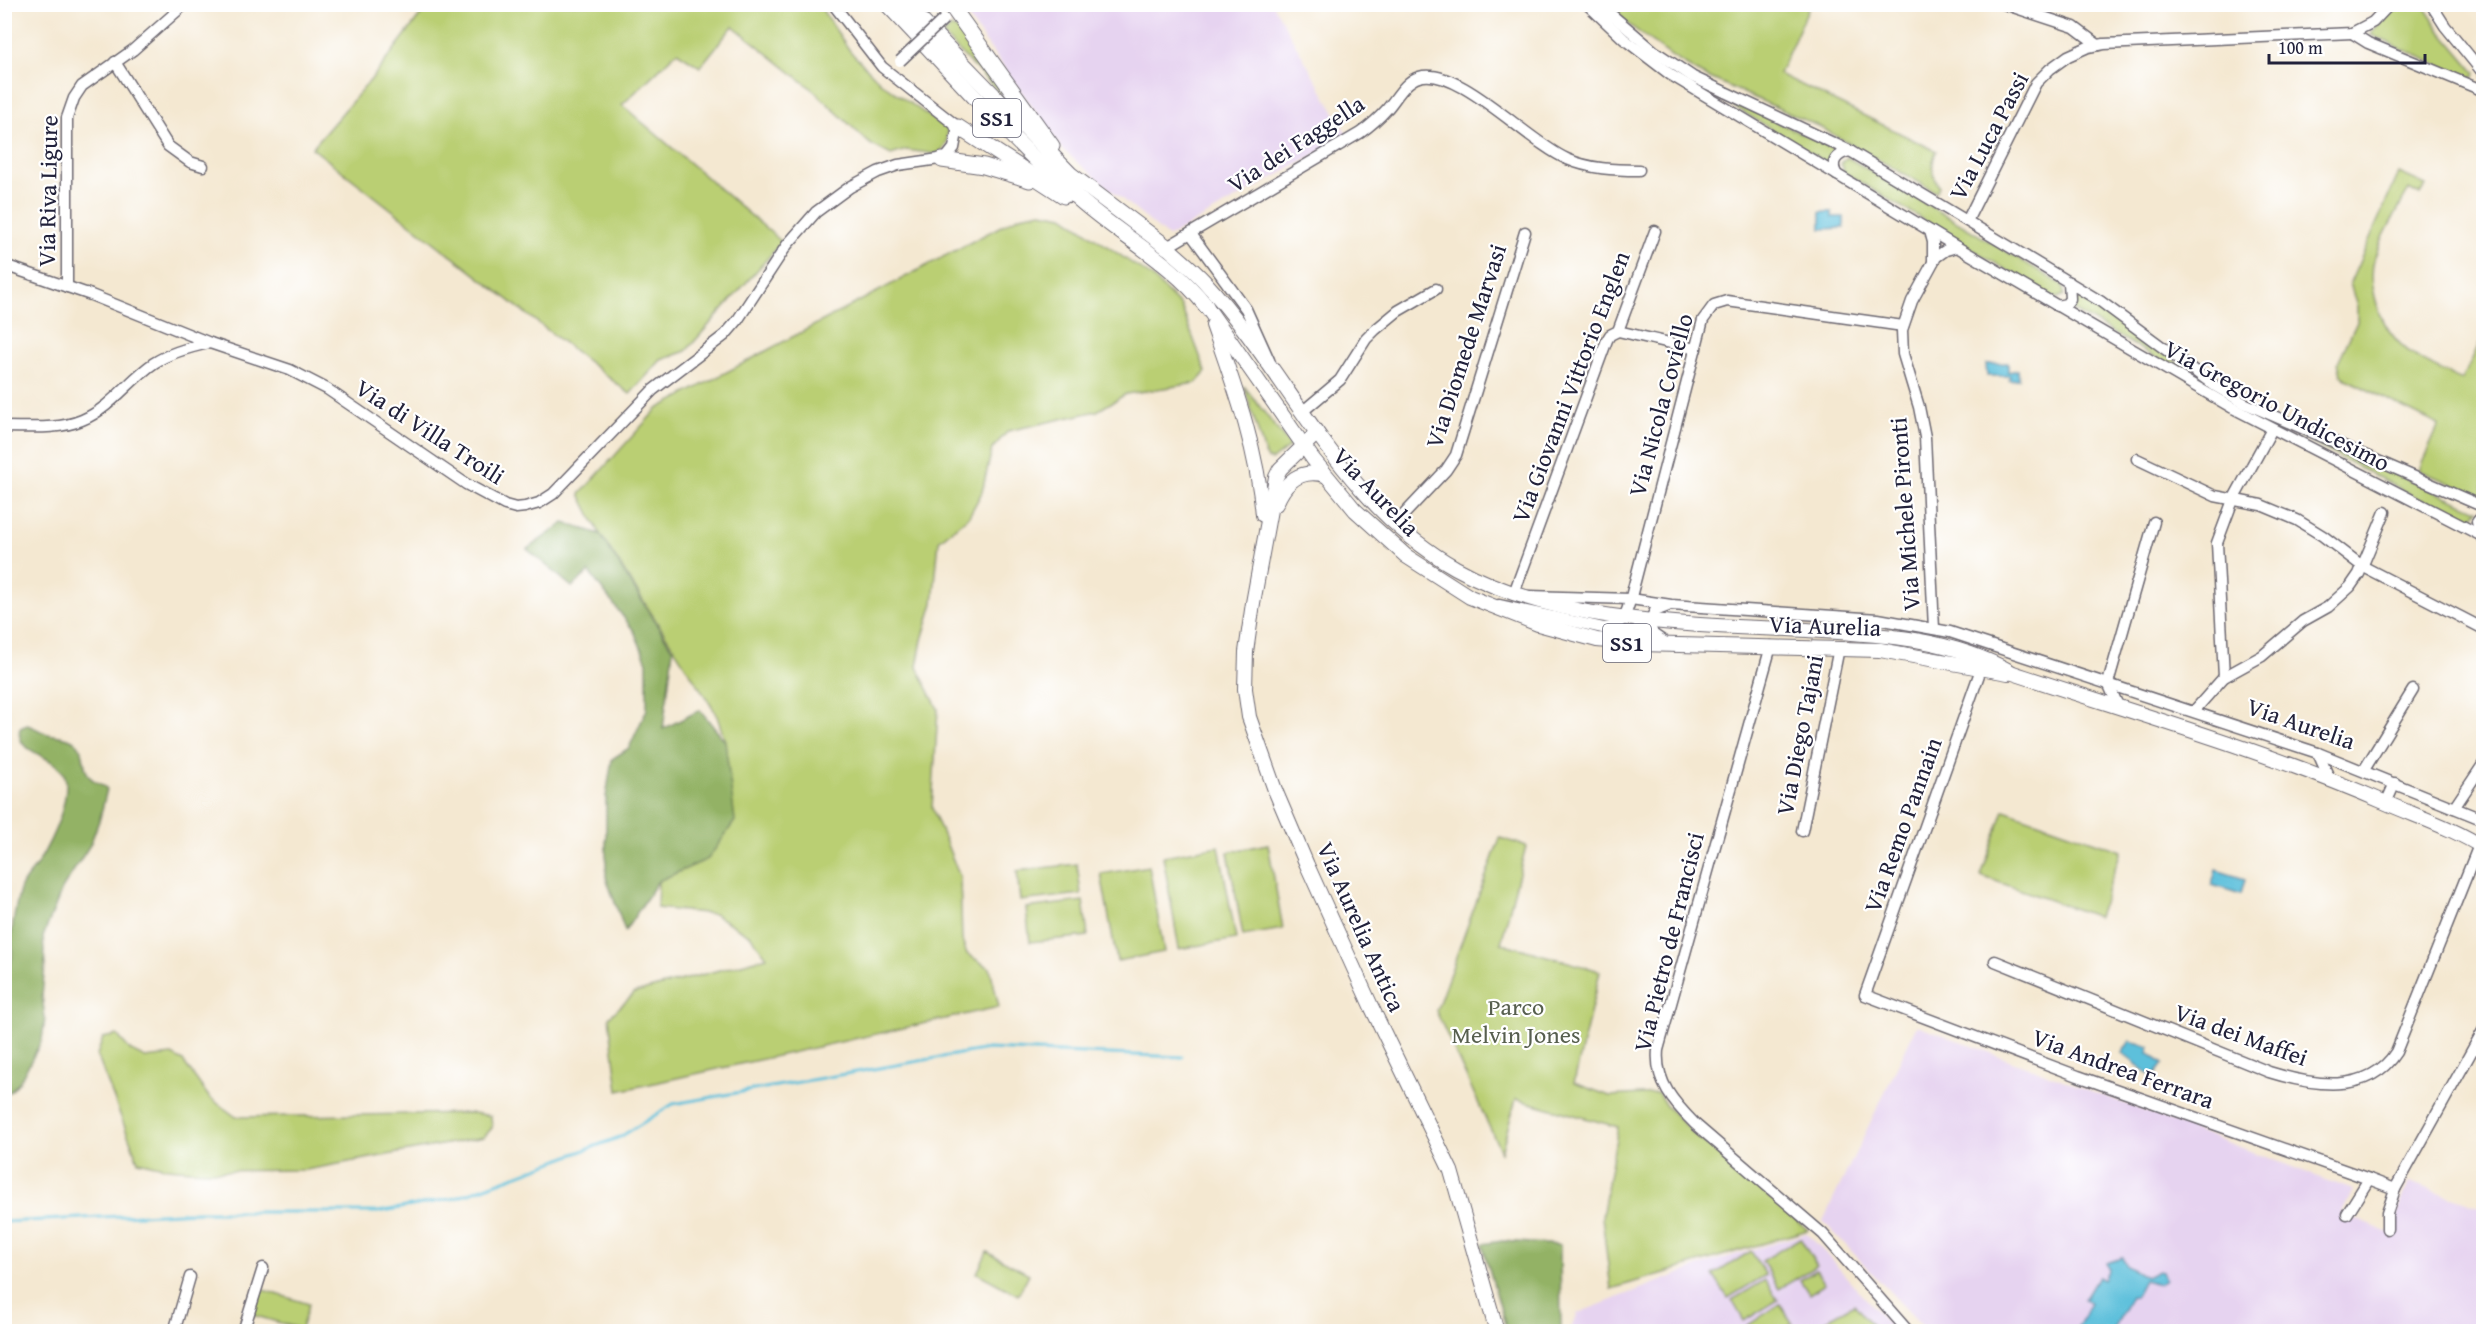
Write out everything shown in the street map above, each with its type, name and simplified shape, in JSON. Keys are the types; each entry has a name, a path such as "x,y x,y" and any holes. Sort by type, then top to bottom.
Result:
{"highway":[{"name":"Via Aurelia","path":"887,4 1054,177 1112,226 1163,262 1206,306"},
{"name":"Via Aurelia","path":"905,4 1051,156 1079,182 1167,247"},
{"path":"949,9 1079,182"},
{"path":"958,127 1112,226"},
{"path":"942,160 1002,171 1052,188"}],"main road":[{"name":"Via Aurelia","path":"1167,247 1205,282 1356,484 1395,524 1456,568 1520,595 1625,618 1855,632 1913,639 1951,647 1989,660 2013,673 2330,780 2482,844"},
{"name":"Via Aurelia","path":"1206,306 1303,446 1355,510 1395,548 1458,591 1538,624 1582,637 1617,643 1839,648 1912,654 1981,669 2013,673"},
{"path":"1206,306 1247,424 1265,462 1272,470 1280,469"},
{"path":"1247,424 1258,475 1265,531"},
{"path":"1265,531 1274,484 1280,469 1317,433"},
{"path":"1265,531 1281,491 1290,481 1310,473 1325,475"},
{"name":"Via Aurelia Antica","path":"1265,531 1246,652 1245,689 1249,717 1275,790 1307,865 1371,1006 1451,1171 1497,1332"}],"street":[{"name":"Via Riva Ligure","path":"67,287 69,111 74,98 82,86 185,4"},
{"path":"833,4 869,53 887,72 958,127 952,152 942,160"},
{"name":"Via Gregorio Undicesimo","path":"1587,4 1624,39 1671,75 1958,248 2153,363 2272,429 2482,537"},
{"name":"Via Gregorio Undicesimo","path":"1599,4 1654,51 1693,77 1850,151 2069,282 2144,331 2215,386 2244,403 2484,507"},
{"path":"2004,4 2074,27 2098,45"},
{"name":"Via Luca Passi","path":"1967,221 2032,88 2057,63 2074,53 2098,45 2352,33 2373,22 2391,4"},
{"path":"2431,4 2445,26 2484,74"},
{"path":"887,72 949,9"},
{"path":"2352,33 2373,45 2484,91"},
{"path":"115,62 168,146 190,162 204,166"},
{"name":"Via dei Faggella","path":"1191,234 1360,133 1387,109 1410,82 1422,76 1442,78 1460,85 1545,147 1568,159 1602,169 1639,170"},
{"path":"1837,175 1833,167 1834,160 1850,151"},
{"name":"Via di Villa Troili","path":"4,265 210,343 278,365 308,379 466,484 511,507 532,506 557,490 653,390 725,335 737,321 787,245 816,212 850,187 878,172 904,164 942,160"},
{"name":"Via Giovanni Vittorio Englen","path":"1520,595 1607,340 1610,335 1618,331 1655,231"},
{"path":"1930,231 1933,262"},
{"name":"Via Diomede Marvasi","path":"1395,524 1446,470 1456,455 1525,232"},
{"path":"1167,247 1191,234"},
{"name":"Via Aurelia","path":"1191,234 1251,316 1274,373"},
{"path":"1933,262 1941,252 1958,248"},
{"name":"Via Michele Pironti","path":"1933,262 1903,326 1902,347 1925,437 1934,629"},
{"path":"2057,306 2066,304 2070,299 2069,282"},
{"path":"1302,412 1340,380 1366,339 1375,330 1398,311 1436,289"},
{"name":"Via Nicola Coviello","path":"1630,599 1706,313 1714,305 1727,301 1903,326"},
{"path":"1618,331 1696,349"},
{"path":"4,427 60,426 81,420 105,405 162,358 183,349 210,343"},
{"path":"2224,677 2216,549 2220,529 2233,500 2272,429"},
{"path":"2137,459 2215,496 2261,505 2296,520 2323,536 2362,566 2484,629"},
{"path":"2194,711 2224,677 2268,652 2303,621 2328,607 2353,584 2385,512"},
{"name":"Via Gregorio Undicesimo","path":"2482,537 2477,522 2484,514"},
{"path":"2120,708 2108,683 2154,522"},
{"name":"Via Aurelia","path":"1520,595 1630,599 1671,605 1878,619 1934,629 2108,683 2318,753 2484,820"},
{"path":"1487,604 1516,608 1603,628 1616,626 1625,618 1630,599"},
{"path":"1669,644 1660,641 1653,634 1649,620 1658,609 1671,605"},
{"path":"1829,616 1855,632"},
{"name":"Via Pietro de Francisci","path":"1771,646 1658,1050 1659,1071 1666,1091 1677,1106 1823,1234 1909,1332"},
{"name":"Via Diego Tajani","path":"1802,831 1839,648"},
{"name":"Via Remo Pannain","path":"1864,995 1981,669"},
{"path":"2364,770 2413,690"},
{"path":"2318,753 2330,780"},
{"path":"2454,808 2484,763"},
{"path":"2386,803 2395,783"},
{"name":"Via dei Maffei","path":"1995,962 2269,1072 2314,1083 2355,1081 2379,1072 2396,1052 2482,844"},
{"name":"Via Andrea Ferrara","path":"1864,995 2078,1076 2395,1189"},
{"path":"2387,1229 2387,1213 2395,1189 2484,1029"},
{"path":"2347,1214 2369,1179"},
{"path":"243,1332 263,1268"},
{"path":"174,1332 190,1277"}],"shaded area":[{"path":"959,5 1273,5 1348,136 1168,237 1064,151"},
{"path":"1917,1025 2353,1190 2342,1213 2394,1235 2394,1222 2409,1182 2483,1208 2483,1331 1927,1331 1823,1221"},
{"path":"1807,1233 1895,1331 1569,1332 1578,1313 1705,1264"}],"green space":[{"path":"429,4 819,5 850,51 880,82 947,129 947,141 945,147 936,154 906,150 891,155 870,144 812,89 733,26 700,67 677,52 622,105 782,242 686,351 661,360 630,394 312,148 374,76"},
{"path":"913,5 936,5 937,11 927,20"},
{"path":"1608,5 1810,5 1779,74 1936,151 1933,169 1939,186 1936,192 1818,126 1701,74 1674,58 1628,24"},
{"path":"2398,5 2423,5 2439,29 2476,73 2475,76 2470,79 2371,35"},
{"path":"951,27 959,30 1019,113 943,35"},
{"path":"1702,87 1835,149 1827,163"},
{"path":"1847,157 2063,285 2064,295 2058,298 2052,297 1845,173 1841,164"},
{"path":"2399,173 2426,185 2420,195 2409,189 2380,243 2372,269 2375,297 2380,314 2396,340 2432,366 2462,380 2483,336 2483,498 2419,470 2439,425 2341,375 2338,362 2357,322 2357,307 2350,283"},
{"path":"1041,212 1063,216 1152,277 1181,306 1206,372 1196,383 1126,394 1097,411 1008,431 992,449 982,492 969,516 939,541 933,603 917,667 938,709 932,808 960,877 962,940 967,954 990,968 999,1007 618,1091 609,1017 635,993 767,957 751,936 714,914 657,908 658,881 708,859 725,741 716,713 600,534 580,494 657,409 1020,216"},
{"path":"2077,293 2105,310 2229,400 2068,307 2075,302"},
{"path":"1244,386 1290,446 1272,460 1268,459 1265,454"},
{"path":"2264,418 2478,510 2472,517 2470,525"},
{"path":"564,523 600,534 673,650 663,729 700,710 725,741 735,821 708,859 658,881 625,931 606,877 606,797 612,759 629,748 647,709 647,662 634,631 589,572 572,587 527,549"},
{"path":"27,725 45,733 66,737 78,744 89,776 107,789 90,845 62,889 43,937 45,966 42,995 45,1018 42,1040 20,1081 5,1094 4,973 12,958 11,936 16,905 21,886 38,863 53,835 66,792 63,773 57,765 24,745 20,737 20,728"},
{"path":"2004,810 2121,851 2098,917 1981,876"},
{"name":"Parco Melvin Jones","path":"1500,838 1526,846 1501,943 1600,971 1574,1083 1610,1096 1658,1093 1666,1106 1695,1135 1808,1230 1611,1289 1602,1217 1618,1127 1516,1099 1501,1152 1436,1011"},
{"path":"1268,844 1283,929 1243,936 1228,852"},
{"path":"1219,846 1236,939 1179,949 1163,856"},
{"path":"1077,864 1081,894 1020,901 1017,871"},
{"path":"1149,866 1164,952 1117,961 1101,874"},
{"path":"1083,901 1088,936 1030,942 1026,908"},
{"path":"117,1035 131,1051 145,1058 172,1055 183,1061 209,1097 236,1117 474,1113 491,1116 492,1128 484,1137 306,1170 203,1171 168,1168 138,1161 97,1055 103,1038"},
{"path":"1800,1238 1817,1266 1779,1289 1762,1261"},
{"path":"1502,1241 1560,1245 1561,1331 1507,1331 1482,1244"},
{"path":"1751,1251 1766,1275 1728,1298 1713,1275"},
{"path":"987,1252 1029,1274 1018,1295 977,1273"},
{"path":"1816,1270 1825,1284 1809,1294 1800,1280"},
{"path":"1765,1280 1778,1300 1744,1321 1732,1300"},
{"path":"260,1289 309,1304 301,1329 253,1315"},
{"path":"1780,1304 1793,1324 1781,1331 1751,1331 1747,1326"},
{"path":"1854,1304 1876,1331 1807,1331"}],"water":[{"path":"1821,212 1832,212 1832,217 1844,217 1844,228 1821,229"},
{"path":"2008,363 2008,372 2018,370 2019,379 2009,380 2010,376 1987,376 1986,364"},
{"path":"2216,870 2245,879 2241,894 2212,885"},
{"path":"2130,1041 2150,1047 2148,1053 2163,1064 2153,1077 2122,1053"},
{"path":"2122,1258 2127,1266 2146,1277 2158,1271 2162,1272 2165,1280 2160,1284 2144,1280 2135,1297 2131,1296 2113,1331 2077,1330 2090,1303 2084,1300 2098,1277 2103,1280 2109,1269 2106,1263"}],"waterway":[{"path":"4,1222 198,1212 378,1212 456,1198 620,1137 673,1104 988,1049 1182,1057"}]}
